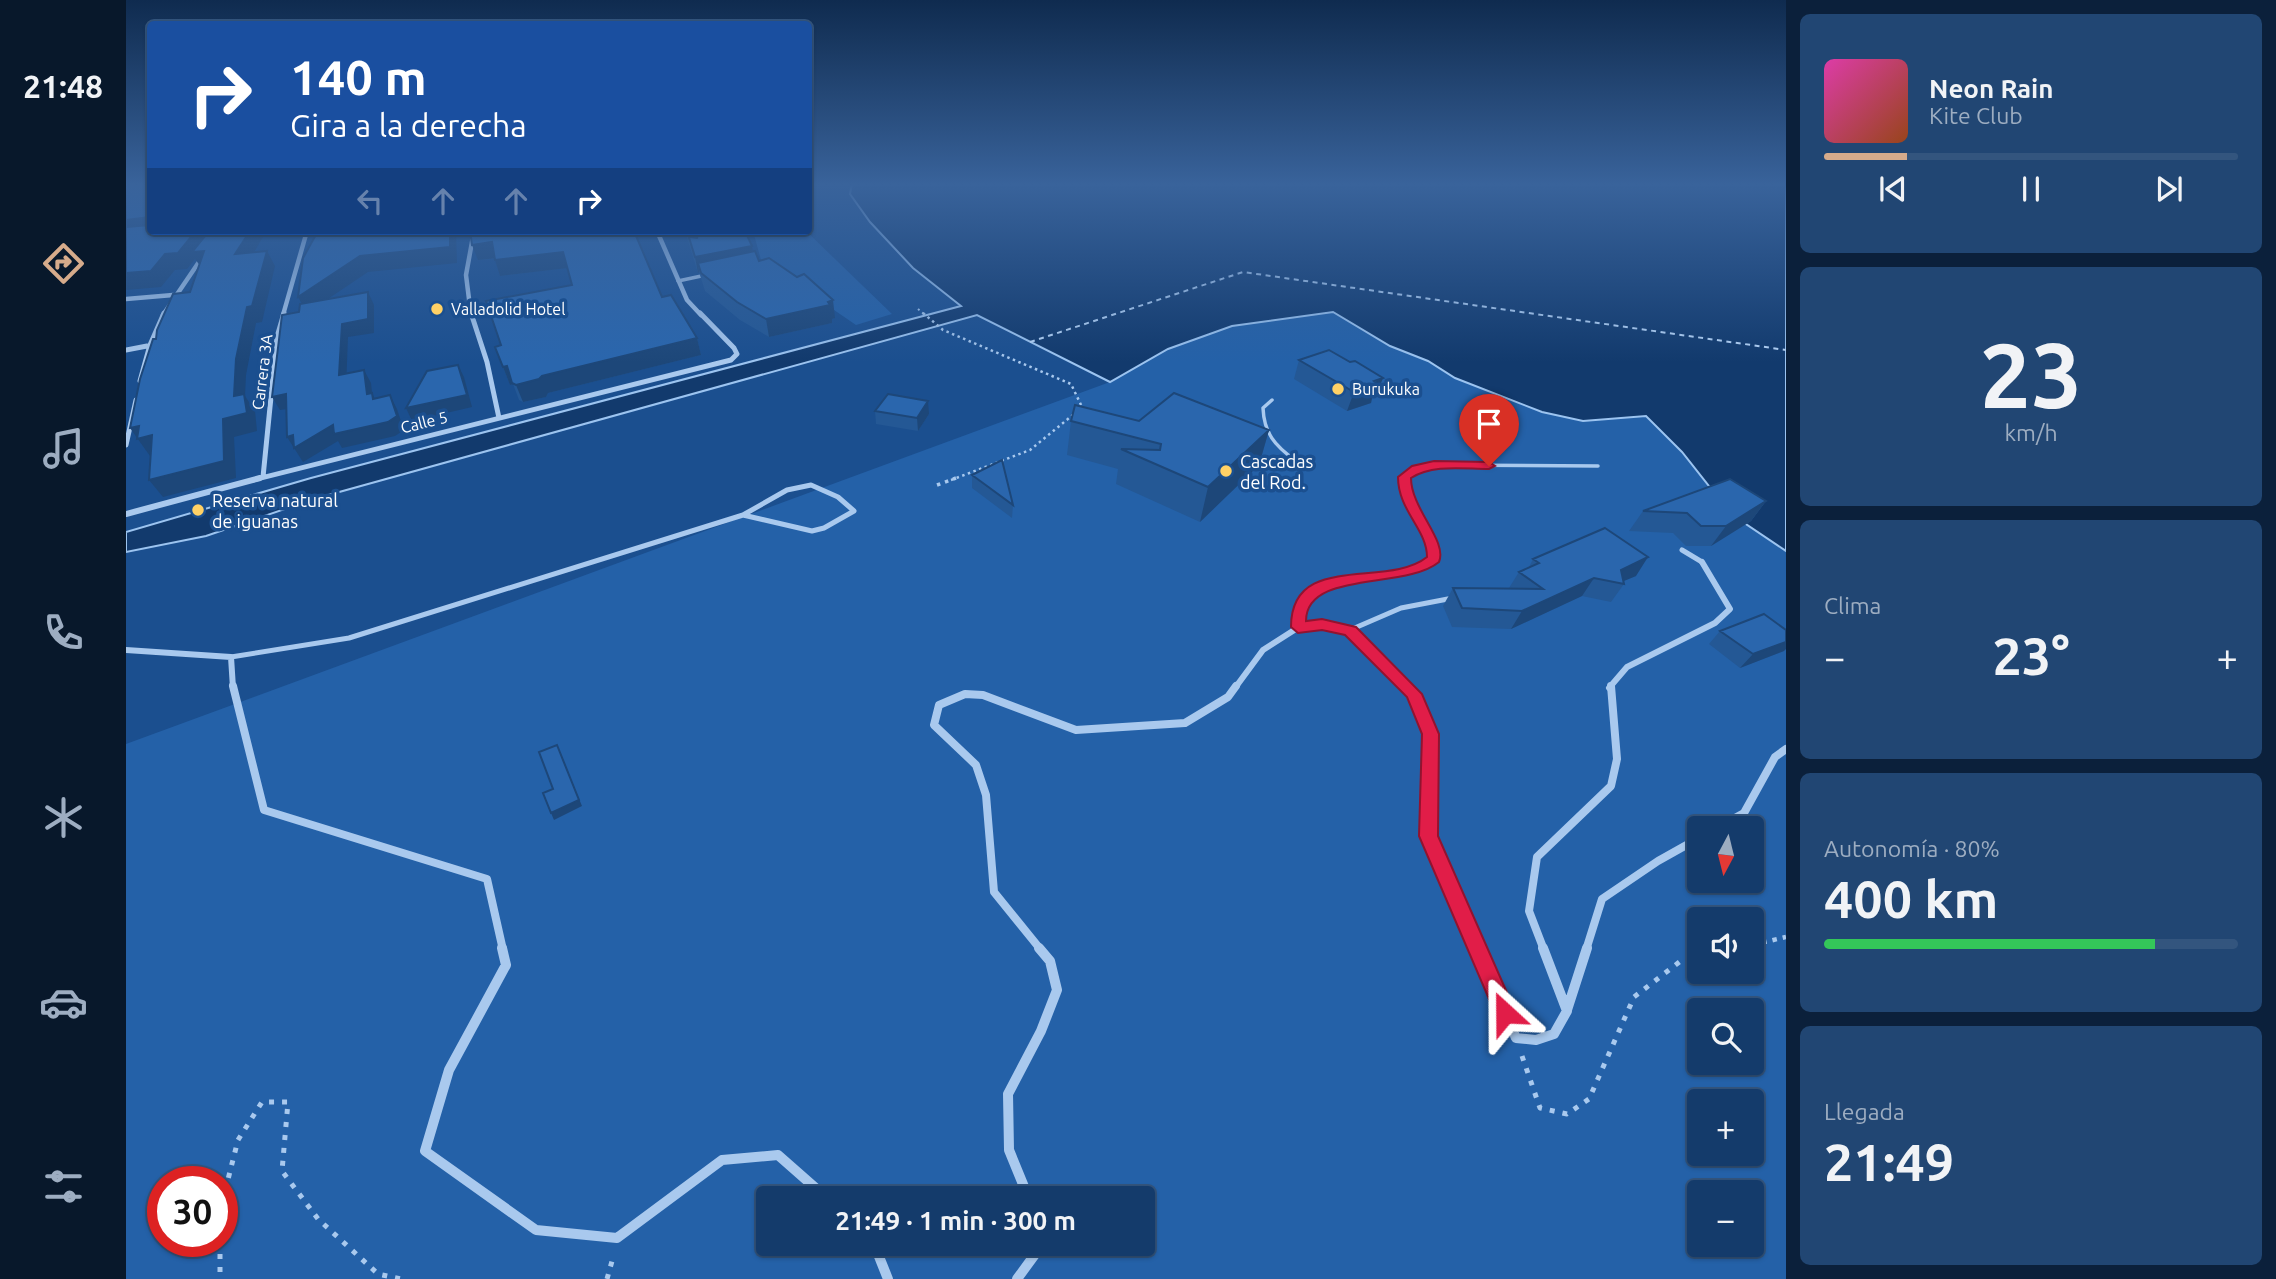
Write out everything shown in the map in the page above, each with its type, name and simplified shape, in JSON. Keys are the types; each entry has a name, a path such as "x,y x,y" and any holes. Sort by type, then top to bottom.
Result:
{"street":[{"name":"Carrera 3A","path":"263,477 277,337 304,243"},
{"path":"472,243 466,275 470,310 487,362 499,418"},
{"path":"662,243 677,281"},
{"path":"139,383 148,346 173,295 206,252"},
{"name":"Calle 5","path":"126,514 731,360 737,354 734,348 687,300 677,281"},
{"path":"126,299 173,295"},
{"path":"126,351 148,346"},
{"path":"126,444 137,395"},
{"path":"1567,1011 1529,911 1537,857 1611,786 1617,759 1615,722 1609,688 1627,667 1715,623 1730,609 1702,562"},
{"path":"1024,1186 1009,1150 1008,1094 1041,1031 1057,990 1050,961 994,892 986,795 976,765 934,725 939,705 965,694 983,695 1076,730 1185,723 1228,697 1262,650 1298,627 1322,624 1350,631 1414,694 1430,734 1428,836 1516,1038 1536,1040 1554,1034 1567,1011 1602,899 1658,860 1687,844"},
{"path":"126,650 231,657 233,689 264,810 487,878 506,965 449,1070 425,1151 536,1230 617,1238 722,1160 778,1155 813,1186"},
{"path":"1739,816 1744,813 1775,757 1786,749"},
{"path":"879,1256 888,1279"},
{"path":"1017,1279 1034,1256"}],"lane":[{"path":"695,243 698,250"},
{"path":"677,281 716,273"},
{"path":"1272,400 1263,408 1262,421 1277,449 1295,460"},
{"path":"1298,627 1298,610 1312,591 1326,584 1405,572 1425,566 1434,559 1434,546 1404,491 1404,477 1416,469 1434,465 1598,466"},
{"path":"231,657 349,638 743,515 790,488 807,485 831,490 855,511 824,528 812,531 743,515"},
{"path":"1682,550 1702,562"},
{"path":"1350,631 1358,625 1401,608 1441,598 1466,598"}],"path":[{"path":"918,309 943,330 1071,384 1082,407 1030,450 937,485"},
{"path":"1764,942 1786,937"},
{"path":"1516,1038 1540,1108 1567,1115 1589,1099 1634,997 1687,959"},
{"path":"231,1166 237,1140 262,1102 288,1102 282,1171 318,1219 378,1274 401,1279"},
{"path":"607,1279 611,1272 617,1238"},
{"path":"220,1257 220,1279"}],"shaded area":[{"path":"756,243 818,243 892,314 856,325 761,260"},
{"path":"889,243 1786,243 1786,551 1731,514 1682,452 1646,416 1583,421 1542,412 1455,378 1428,361 1390,346 1333,312 1232,326 1168,349 1110,382 977,315 314,499 206,536 126,552 126,532 311,478 961,306 913,268"},
{"path":"1333,312 1390,346 1428,361 1455,378 1542,412 1583,421 1646,416 1682,452 1731,514 1786,551 1786,1279 126,1279 126,744 1110,382 1168,349 1232,326"}],"building":[{"path":"126,243 186,243 178,253 165,254 151,271 126,273"},
{"path":"200,243 242,243 235,254 267,251 252,306 247,307 236,359 234,396 244,394 247,413 223,419 224,461 149,480 152,435 137,439 139,426 130,428 140,379 153,339 156,339 157,330 173,294 190,292 204,251 192,252"},
{"path":"312,243 450,243 450,247 360,256 298,297 303,258"},
{"path":"492,243 639,243 662,297 671,295 697,338 542,376 516,385 512,383 507,366 503,367 495,347 501,345 486,301 572,285 563,252 495,260"},
{"path":"691,243 750,243 752,246 695,257"},
{"path":"755,251 759,261 769,258 797,277 804,274 833,300 828,302 830,305 766,319 737,302 701,273 698,263"},
{"path":"368,292 368,319 342,324 339,375 364,370 367,394 372,393 373,399 390,395 397,416 388,422 334,434 333,425 294,448 293,435 287,437 286,394 272,397 282,315 299,312 300,304"},
{"path":"1329,350 1350,362 1355,361 1383,378 1374,381 1378,384 1354,392 1299,360"},
{"path":"458,365 467,395 406,408 427,371"},
{"path":"1174,393 1269,430 1208,487 1121,449 1160,450 1161,444 1071,421 1075,405 1139,421"},
{"path":"888,394 928,401 917,418 875,411"},
{"path":"1002,460 1013,505 972,475"},
{"path":"1730,479 1766,501 1726,526 1701,526 1687,513 1643,511"},
{"path":"1605,528 1648,557 1621,570 1624,584 1594,578 1522,611 1462,608 1453,588 1543,589 1519,572 1539,563 1533,559"},
{"path":"1764,614 1786,630 1786,642 1753,654 1720,631"},
{"path":"557,745 579,800 551,813 543,793 553,789 539,752"}],"ferry route":[{"path":"1030,342 1243,272 1786,350"}],"place":[{"name":"Valladolid Hotel","path":"437,309"},
{"name":"Burukuka","path":"1338,389"},
{"name":"Cascadas del Rod.","path":"1226,471"},
{"name":"Reserva natural de iguanas","path":"198,510"}],"route":[{"path":"1489,466 1434,465 1416,469 1404,477 1404,491 1409,505 1434,546 1434,559 1425,566 1405,572 1326,584 1312,591 1298,610 1298,627 1322,624 1350,631 1414,694 1430,734 1428,836 1505,1013"}]}
